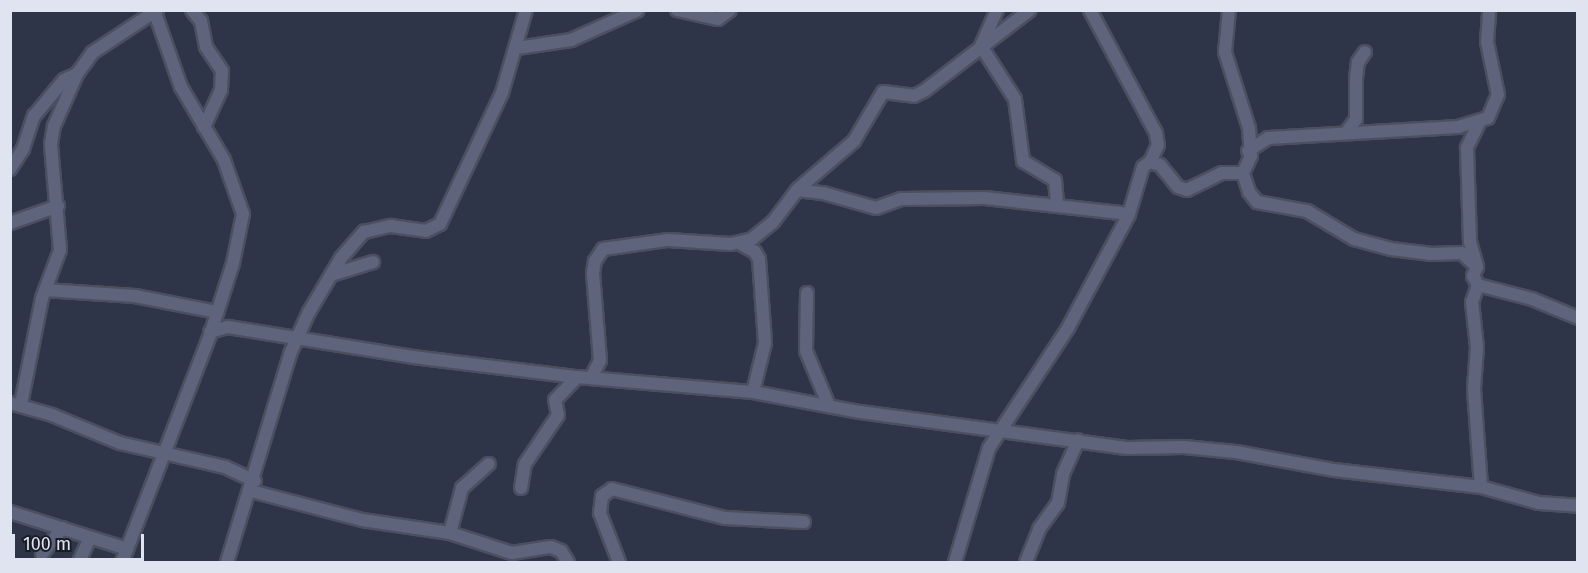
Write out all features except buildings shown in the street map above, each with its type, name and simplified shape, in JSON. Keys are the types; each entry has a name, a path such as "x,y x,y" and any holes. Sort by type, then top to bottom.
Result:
{"street":[{"path":"192,10 201,21 206,47 222,71 221,90 204,128"},
{"path":"227,562 253,486 296,337 331,275 356,240 372,228 391,226 426,231 440,224 492,117 517,48 526,10"},
{"path":"517,48 571,40 638,10"},
{"path":"677,10 718,19 730,10"},
{"path":"981,46 997,10"},
{"path":"739,243 766,228 797,190 854,141 883,92 914,96 924,91 1030,10"},
{"path":"955,562 989,448 998,430 1068,328 1129,214 1140,172 1150,162 1158,145 1156,133 1090,10"},
{"path":"1228,10 1224,52 1249,128 1248,151 1251,156 1243,173 1249,192 1257,202 1307,212 1354,239 1391,249 1430,254 1462,253 1477,267"},
{"path":"1489,10 1486,42 1498,95 1490,115 1479,123 1467,148 1470,242 1477,267 1473,276 1478,285 1532,299 1578,318"},
{"path":"122,562 163,456 210,332 218,312 243,214 224,160 181,87 155,11 97,48 77,74 51,134 58,206 59,258 45,290 16,404 163,456 199,460 253,486 362,520 450,533 512,553 551,547 561,551 568,562"},
{"path":"981,46 1015,99 1023,161 1055,180 1057,204"},
{"path":"1346,133 1356,119 1358,62 1365,52"},
{"path":"10,168 23,149 34,116 64,80 77,74"},
{"path":"1248,151 1268,138 1437,128 1479,123"},
{"path":"1249,128 1268,138"},
{"path":"1437,128 1457,137 1467,148"},
{"path":"1150,162 1160,165 1178,188 1187,190 1222,173 1243,173"},
{"path":"797,190 823,193 876,208 901,199 985,198 1057,204 1129,214"},
{"path":"10,223 58,206"},
{"path":"591,378 600,353 593,273 595,261 603,249 668,240 739,243 755,252 759,259 765,343 753,392"},
{"path":"331,275 373,262"},
{"path":"1478,285 1472,302 1477,347 1474,389 1481,487"},
{"path":"45,290 135,296 218,312"},
{"path":"807,292 806,351 829,406"},
{"path":"210,332 228,327 413,357 577,377 753,392 982,429 1127,448 1184,447 1236,452 1334,470 1481,487 1520,500 1578,506"},
{"path":"521,488 525,464 558,415 555,400 577,377"},
{"path":"982,429 989,448"},
{"path":"1026,562 1043,521 1058,503 1063,474 1078,440"},
{"path":"450,533 462,488 489,464"},
{"path":"619,562 600,513 602,496 612,489 725,518 804,522"},
{"path":"10,512 127,549"},
{"path":"42,554 62,528"},
{"path":"79,562 90,537"},
{"path":"1034,544 1034,562"}]}
